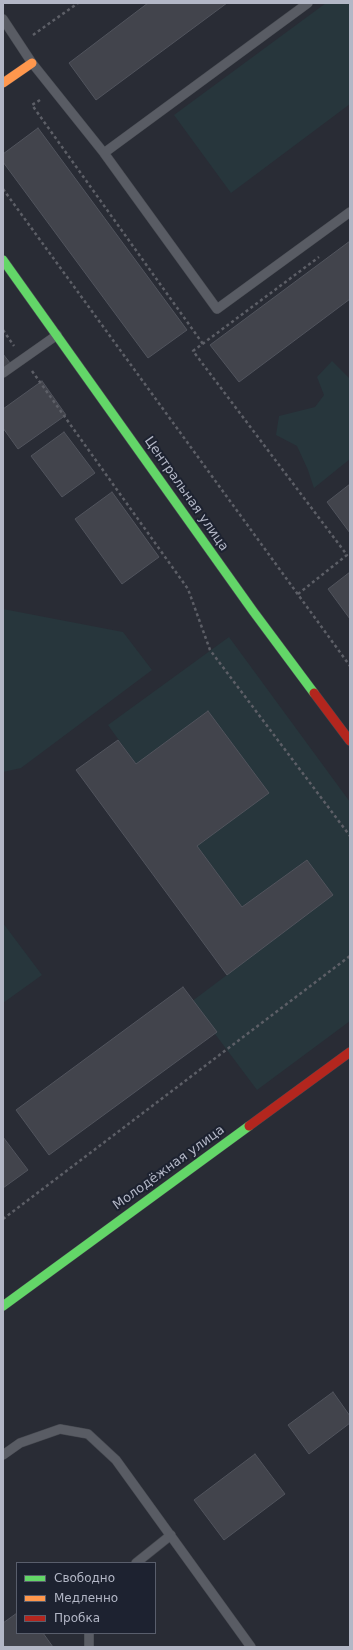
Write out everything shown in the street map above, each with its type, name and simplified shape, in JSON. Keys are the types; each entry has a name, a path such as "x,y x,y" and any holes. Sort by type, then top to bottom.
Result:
{"street":[{"path":"3,83 32,63"},
{"name":"Центральная улица","path":"3,260 253,611 350,741"},
{"name":"Молодёжная улица","path":"3,1306 350,1052"}],"lane":[{"path":"104,154 308,3"},
{"path":"3,19 32,63 55,89 104,154 217,309 350,212"},
{"path":"3,373 57,335"},
{"path":"3,1455 20,1443 60,1429 88,1434 116,1460 251,1647"},
{"path":"137,1562 171,1535"},
{"path":"89,1634 90,1647"}],"path":[{"path":"20,44 78,3"},
{"path":"55,89 32,105 203,344"},
{"path":"3,189 350,666"},
{"path":"298,594 349,555 193,351 325,252"},
{"path":"3,330 17,350"},
{"path":"31,369 188,589 210,650 350,836"},
{"path":"3,1220 350,956"}],"shaded area":[{"path":"326,3 350,3 350,104 231,193 174,115"},
{"path":"332,361 350,379 350,459 314,488 297,446 276,435 279,416 315,407 324,395 317,377"},
{"path":"3,609 123,632 152,670 21,768 3,772"},
{"path":"229,637 350,802 350,1021 257,1090 191,1002 333,895 307,860 242,907 197,846 269,793 208,711 136,764 108,725"},
{"path":"3,923 42,975 3,1003"}],"building":[{"path":"148,3 227,3 96,100 69,63"},
{"path":"38,128 187,330 148,358 3,162 3,154"},
{"path":"350,241 350,299 239,382 210,345"},
{"path":"3,354 10,363 3,368"},
{"path":"42,381 66,415 18,449 3,428 3,409"},
{"path":"64,432 95,473 62,497 31,456"},
{"path":"350,484 350,533 327,502"},
{"path":"112,492 159,557 122,584 75,519"},
{"path":"350,572 350,619 328,589"},
{"path":"208,711 269,793 197,846 242,907 307,860 333,895 227,975 76,770 118,740 136,764"},
{"path":"183,987 217,1032 49,1155 16,1110"},
{"path":"3,1137 28,1170 3,1188"},
{"path":"333,1392 350,1416 350,1423 309,1454 288,1425"},
{"path":"255,1454 285,1494 224,1540 194,1500"},
{"path":"16,1614 16,1634 44,1634 53,1647 3,1647 3,1623"}],"traffic: fast":[{"path":"3,260 253,611 314,693"},
{"path":"3,1306 249,1126"}],"traffic: slow":[{"path":"3,83 32,63"}],"traffic: jam":[{"path":"314,693 350,741"},
{"path":"249,1126 350,1052"}]}
